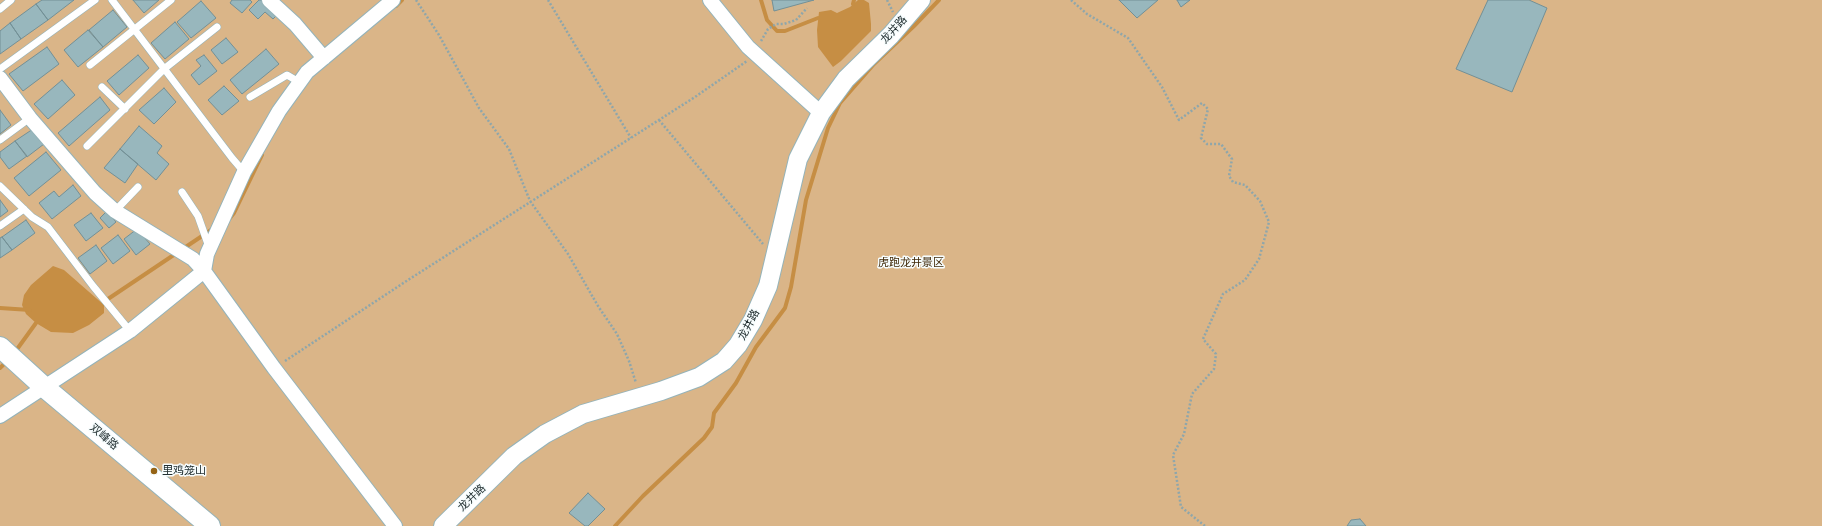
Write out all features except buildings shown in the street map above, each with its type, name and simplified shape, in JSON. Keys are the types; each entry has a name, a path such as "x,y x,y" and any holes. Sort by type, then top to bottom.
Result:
{"main road":[{"name":"双峰路","path":"7,354 44,387 210,526"}],"street":[{"path":"269,0 295,24 324,58"},
{"path":"0,416 130,331 204,271 209,248 244,172 279,111 299,82 307,72 394,0"},
{"path":"710,0 748,47 821,113"},
{"name":"龙井路","path":"443,526 514,456 545,434 583,414 641,397 699,377 724,361 738,345 753,320 768,286 798,159 821,113 846,79 891,35 921,0"},
{"path":"0,78 30,118 95,193 115,211 193,259 204,271 274,368 395,526"}],"lane":[{"path":"0,9 11,0"},
{"path":"0,68 95,0"},
{"path":"112,0 244,172"},
{"path":"90,65 171,0"},
{"path":"87,146 164,69 218,28"},
{"path":"250,97 287,75 299,82"},
{"path":"102,86 125,109"},
{"path":"0,140 30,118"},
{"path":"0,186 32,216 48,227 130,331"},
{"path":"115,211 138,187"},
{"path":"182,192 198,216 209,248"},
{"path":"0,226 24,209"}],"path":[{"path":"416,0 439,35 479,108 509,149 530,201 568,254 598,306 617,334 630,361 641,397"},
{"path":"548,0 631,138"},
{"path":"1071,0 1087,14 1128,38 1162,87 1179,120 1202,103 1208,109 1201,138 1207,144 1221,144 1232,159 1229,176 1234,182 1246,185 1260,201 1269,222 1259,259 1245,280 1223,294 1203,339 1216,354 1214,369 1192,394 1184,434 1173,454 1181,507 1205,526"},
{"path":"274,368 530,201 695,97 756,53 768,29 776,24 784,24 796,20 807,8"},
{"path":"659,120 729,202 775,260"}],"green space":[{"name":"虎跑龙井景区","path":"0,0 1822,0 1822,526 0,526"}],"shaded area":[{"path":"858,0 864,0 869,3 871,31 833,67 818,47 817,30 819,12 831,10 837,13 850,7"},
{"path":"53,266 64,270 104,305 104,313 89,325 73,333 51,332 36,323 26,314 22,305 24,295 31,285"}],"waterway":[{"path":"396,6 402,0"},
{"path":"761,0 767,20 777,31 785,31 818,18"},
{"path":"853,4 854,0"},
{"path":"615,526 643,496 704,438 712,427 714,413 736,383 756,347 785,308 791,287 806,200 828,128 840,103 874,64 939,0"},
{"path":"230,218 234,213 262,155"},
{"path":"105,301 214,228"},
{"path":"0,308 30,310"},
{"path":"15,352 36,323"},
{"path":"0,368 8,360"}],"place":[{"name":"里鸡笼山","path":"154,471"}]}
